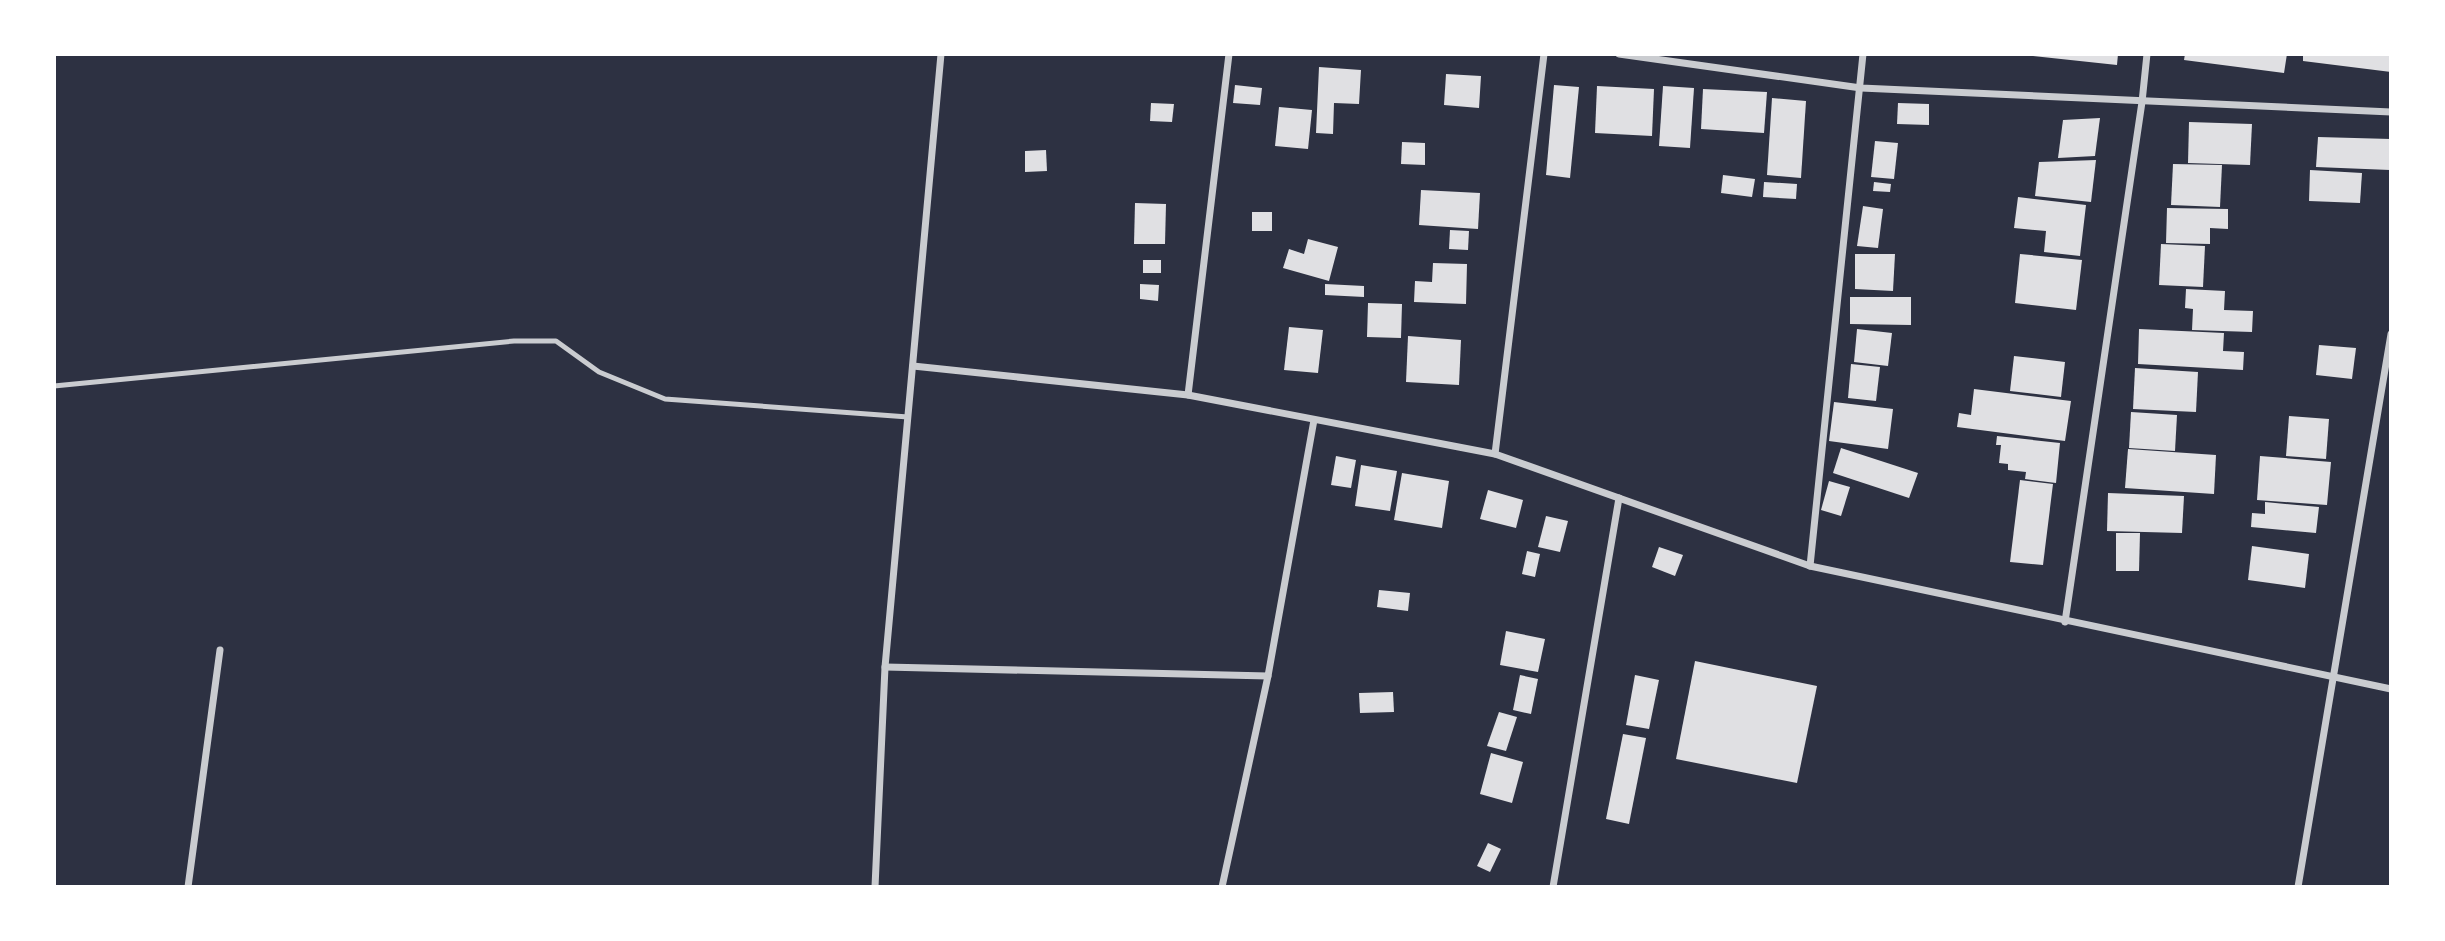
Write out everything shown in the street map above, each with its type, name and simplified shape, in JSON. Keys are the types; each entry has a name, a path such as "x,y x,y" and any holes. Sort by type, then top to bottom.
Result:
{"street":[{"path":"875,887 885,667 942,54"},
{"path":"1188,395 1229,54"},
{"path":"1495,454 1544,54"},
{"path":"1619,54 1861,88 2391,112"},
{"path":"1810,566 1863,54"},
{"path":"2065,622 2143,102 2147,54"},
{"path":"2298,887 2391,334"},
{"path":"913,366 1188,395 1495,454 1810,566 2391,689"},
{"path":"1222,887 1268,676 1314,420"},
{"path":"1553,887 1619,498"},
{"path":"188,887 220,650"},
{"path":"885,667 1268,676"}],"lane":[{"path":"54,386 514,341 556,341 599,372 665,399 908,417"}],"building":[{"path":"2033,54 2118,54 2117,65"},
{"path":"2185,54 2287,54 2284,73 2184,60"},
{"path":"2303,54 2391,54 2391,72 2303,61"},
{"path":"1319,67 1361,70 1359,104 1334,103 1333,134 1316,133"},
{"path":"1446,74 1481,76 1479,108 1444,105"},
{"path":"1235,85 1262,88 1260,105 1233,103"},
{"path":"1554,85 1579,87 1570,178 1546,175"},
{"path":"1597,86 1654,89 1652,136 1595,133"},
{"path":"1663,86 1694,88 1690,148 1659,146"},
{"path":"1703,89 1767,92 1764,133 1701,129"},
{"path":"1772,98 1806,101 1801,178 1767,175"},
{"path":"1151,103 1174,104 1172,122 1150,121"},
{"path":"1898,103 1929,104 1929,125 1897,124"},
{"path":"1279,107 1312,110 1308,149 1275,146"},
{"path":"2100,118 2095,156 2058,158 2063,120"},
{"path":"2189,122 2252,124 2250,165 2188,163"},
{"path":"2318,137 2391,139 2390,170 2316,167"},
{"path":"1875,141 1898,143 1894,179 1871,177"},
{"path":"1402,142 1425,143 1425,165 1401,164"},
{"path":"1046,150 1047,171 1025,172 1025,151"},
{"path":"2096,160 2091,202 2035,196 2039,162"},
{"path":"2173,164 2222,165 2220,207 2171,205"},
{"path":"2310,170 2362,173 2360,203 2309,201"},
{"path":"1723,175 1755,179 1752,197 1721,193"},
{"path":"1764,182 1797,184 1796,199 1763,197"},
{"path":"1874,182 1891,184 1890,192 1873,191"},
{"path":"1421,190 1480,193 1478,229 1419,225"},
{"path":"2018,197 2086,205 2080,256 2044,252 2046,231 2014,228"},
{"path":"1135,203 1166,204 1165,244 1134,244"},
{"path":"1863,206 1883,209 1878,248 1857,246"},
{"path":"2167,208 2228,209 2228,229 2210,228 2210,244 2166,243"},
{"path":"1252,212 1272,212 1272,231 1252,231"},
{"path":"1450,230 1469,231 1468,250 1449,249"},
{"path":"1308,239 1338,247 1329,281 1283,268 1289,249 1304,254"},
{"path":"2161,244 2205,246 2203,287 2159,285"},
{"path":"1855,254 1895,254 1893,291 1855,289"},
{"path":"2020,254 2082,260 2076,310 2015,303"},
{"path":"1143,260 1161,260 1161,273 1143,273"},
{"path":"1433,263 1467,264 1466,304 1414,302 1415,281 1432,282"},
{"path":"1140,284 1159,285 1158,301 1140,299"},
{"path":"1325,284 1364,286 1364,297 1325,295"},
{"path":"2186,289 2225,291 2224,310 2253,311 2252,332 2192,330 2193,309 2185,308"},
{"path":"1850,297 1911,297 1911,325 1850,324"},
{"path":"1368,303 1402,304 1401,338 1367,337"},
{"path":"1289,327 1323,330 1318,373 1284,370"},
{"path":"1857,329 1892,333 1888,366 1854,362"},
{"path":"2139,329 2224,333 2223,351 2244,352 2243,370 2138,364"},
{"path":"1408,336 1461,340 1459,385 1406,382"},
{"path":"2319,345 2356,348 2352,379 2316,375"},
{"path":"2014,356 2065,362 2061,397 2010,391"},
{"path":"1851,364 1880,367 1876,401 1848,398"},
{"path":"2135,368 2198,372 2196,412 2133,409"},
{"path":"1974,389 2071,401 2065,441 1957,427 1959,413 1971,415"},
{"path":"1834,402 1893,409 1888,449 1829,441"},
{"path":"2131,412 2177,415 2175,451 2129,448"},
{"path":"2289,416 2329,419 2326,459 2286,456"},
{"path":"1997,436 2060,443 2056,483 2025,479 2026,472 2008,470 2008,464 1999,463 2001,445 1996,445"},
{"path":"1841,448 1918,473 1909,498 1833,473"},
{"path":"2128,449 2216,455 2214,494 2125,488"},
{"path":"1336,456 1356,460 1351,488 1331,485"},
{"path":"2260,456 2331,462 2327,505 2257,500"},
{"path":"1361,465 1397,471 1390,511 1355,506"},
{"path":"1402,473 1449,481 1442,528 1394,520"},
{"path":"2020,480 2053,484 2043,565 2010,562"},
{"path":"1829,481 1850,487 1841,516 1821,510"},
{"path":"1488,490 1523,500 1516,528 1480,519"},
{"path":"2108,493 2184,496 2182,533 2107,531"},
{"path":"2265,502 2319,507 2316,533 2251,527 2252,513 2265,514"},
{"path":"1546,516 1568,521 1560,552 1538,547"},
{"path":"2116,533 2140,533 2139,571 2116,571"},
{"path":"2252,546 2309,554 2305,588 2248,580"},
{"path":"1659,547 1683,555 1675,576 1652,567"},
{"path":"1527,551 1540,554 1535,577 1522,574"},
{"path":"1379,590 1410,593 1408,611 1377,607"},
{"path":"1506,631 1545,639 1538,672 1500,665"},
{"path":"1695,661 1817,686 1797,783 1676,759"},
{"path":"1520,675 1538,679 1531,714 1513,710"},
{"path":"1635,675 1659,680 1649,729 1626,725"},
{"path":"1393,692 1394,712 1360,713 1359,693"},
{"path":"1499,712 1517,717 1506,751 1487,746"},
{"path":"1623,734 1646,738 1629,824 1606,819"},
{"path":"1491,753 1523,762 1512,803 1480,794"},
{"path":"1488,843 1501,849 1490,872 1477,866"}]}
